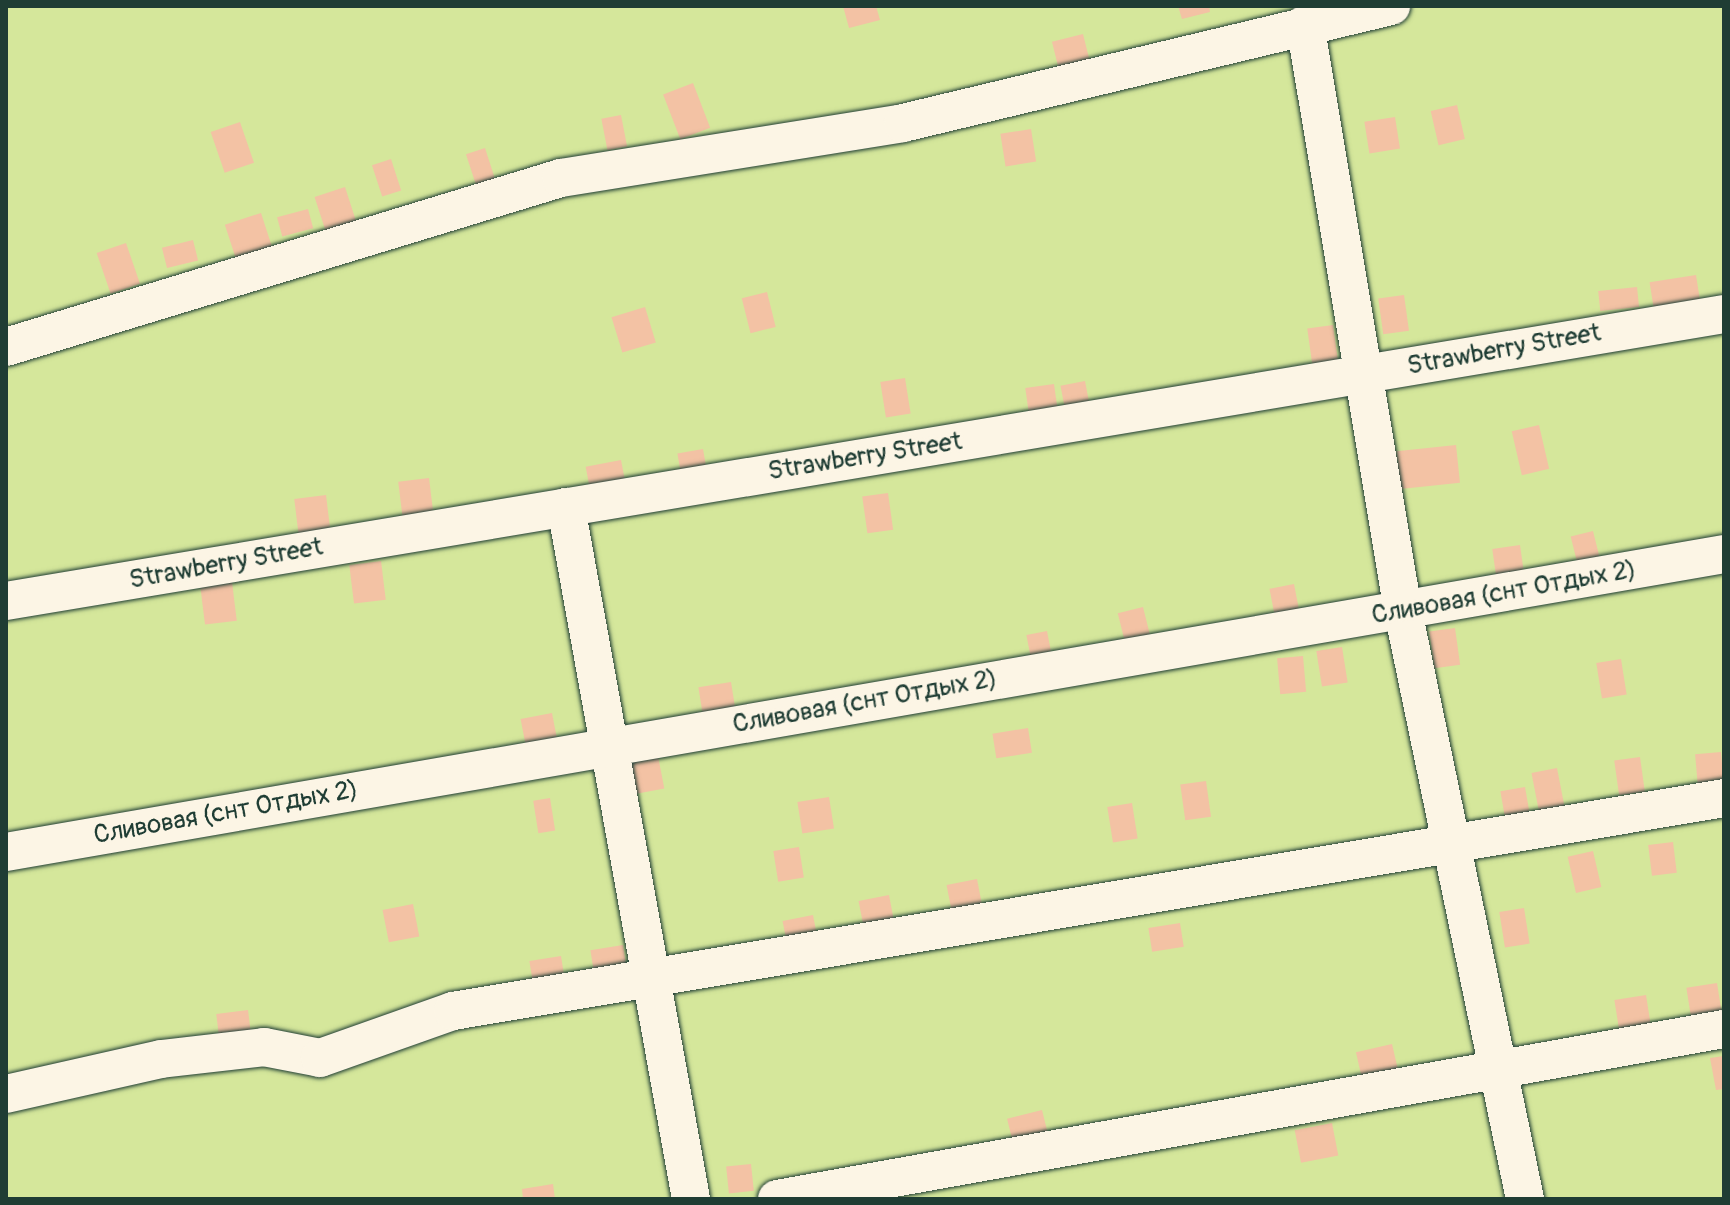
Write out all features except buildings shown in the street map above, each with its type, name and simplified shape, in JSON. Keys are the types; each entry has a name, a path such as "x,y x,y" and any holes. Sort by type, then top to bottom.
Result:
{"lane":[{"path":"6,347 561,178 903,123 1305,24 1391,6"},
{"path":"1305,24 1366,374 1403,611 1500,1065 1525,1199"},
{"name":"Strawberry Street","path":"6,601 1724,314"},
{"path":"566,507 611,745 648,982 691,1199"},
{"name":"Сливовая (снт Отдых 2)","path":"6,852 1724,554"},
{"path":"6,1094 161,1059 249,1049 320,1058 453,1011 648,982 1453,841 1724,798"},
{"path":"777,1199 1500,1065 1724,1029"}],"green space":[{"path":"6,6 1724,6 1724,1199 6,1199"}]}
